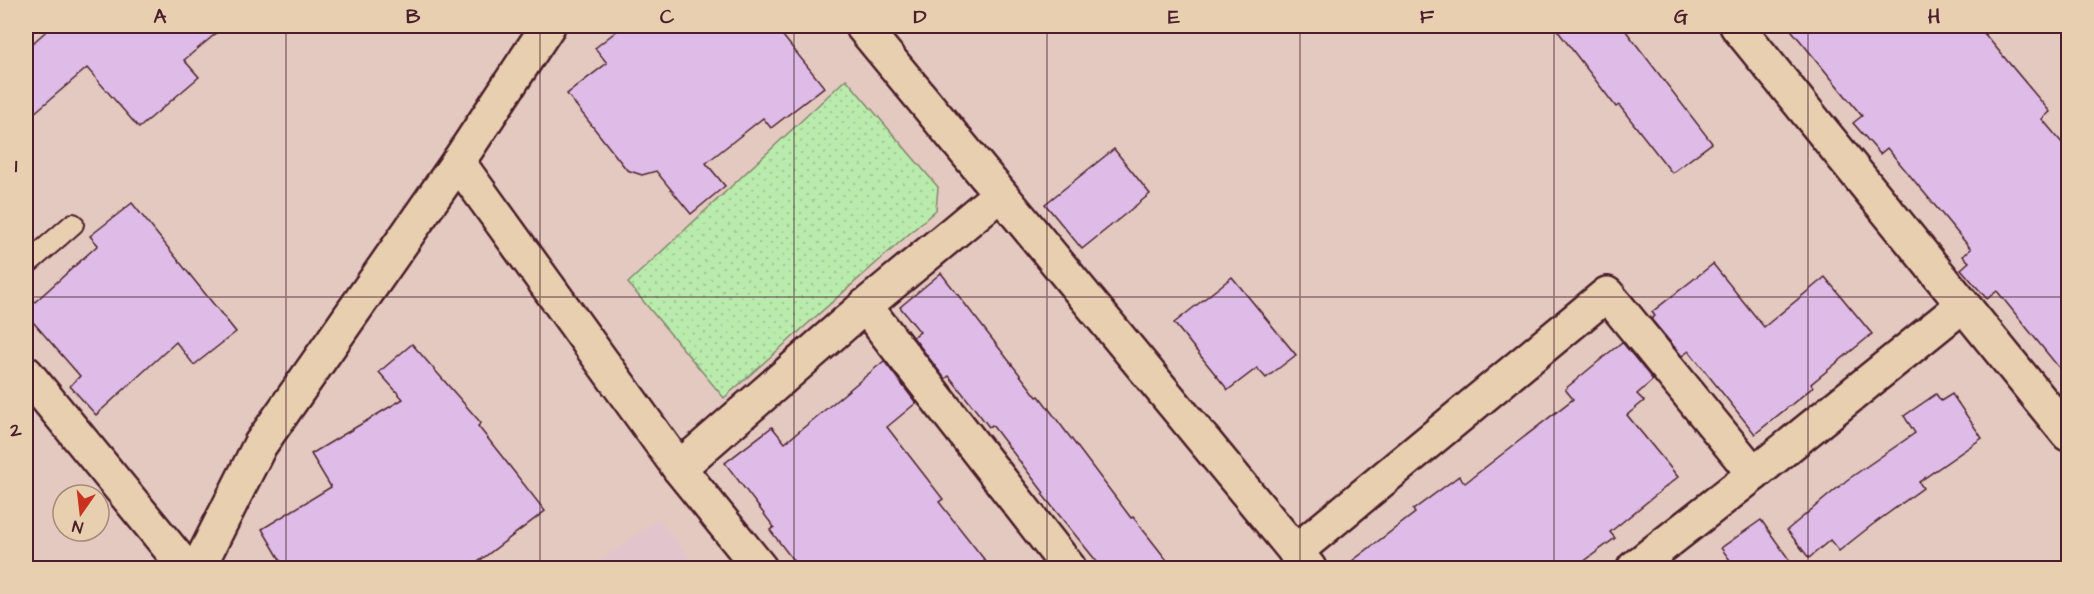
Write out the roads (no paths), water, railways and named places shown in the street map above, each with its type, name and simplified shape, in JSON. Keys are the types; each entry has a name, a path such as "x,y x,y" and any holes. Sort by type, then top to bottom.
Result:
{"street":[{"path":"198,568 260,445 458,162 548,26"},
{"path":"862,26 1302,560 1606,294 1754,474"},
{"path":"1737,26 2068,434"},
{"path":"458,162 678,468 760,568"},
{"path":"678,468 865,306 1000,194"},
{"path":"1634,568 1963,305"},
{"path":"865,306 1069,568"},
{"path":"26,373 186,568"}],"lane":[{"path":"26,265 73,224"}]}
